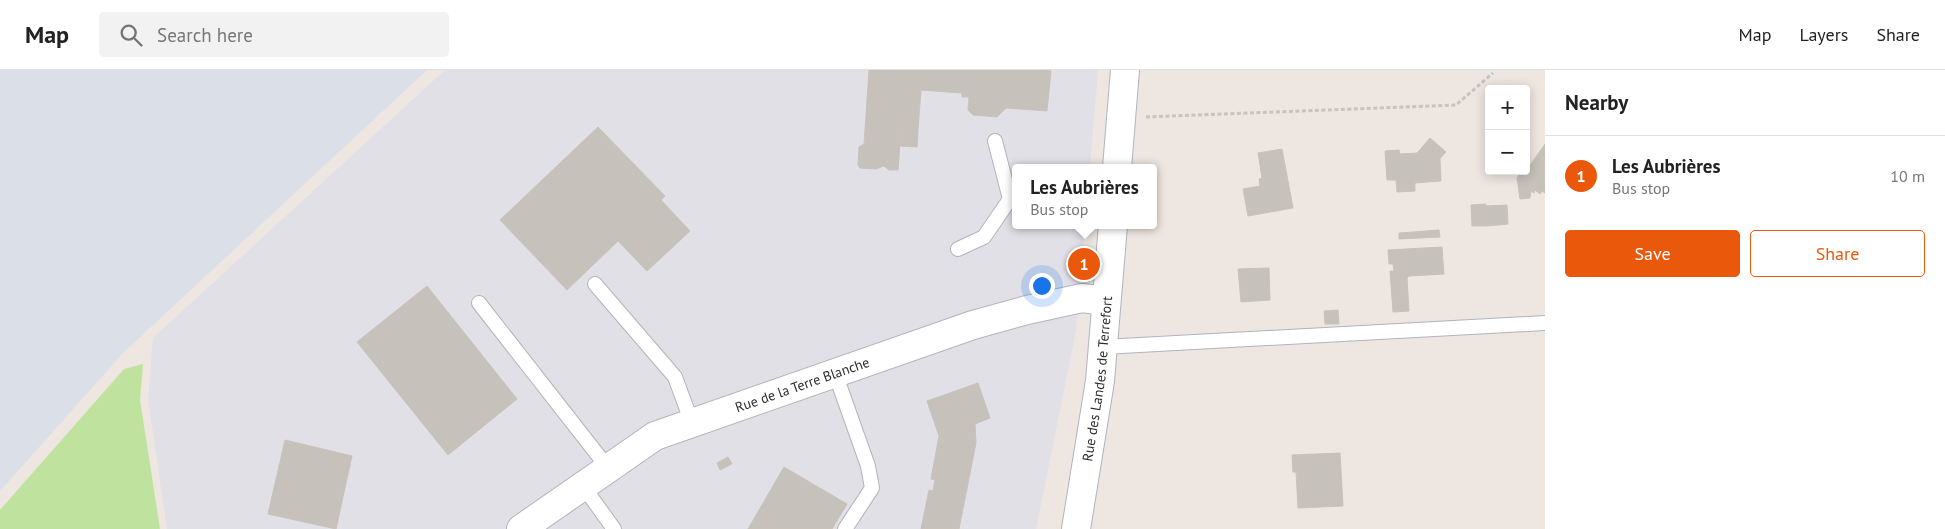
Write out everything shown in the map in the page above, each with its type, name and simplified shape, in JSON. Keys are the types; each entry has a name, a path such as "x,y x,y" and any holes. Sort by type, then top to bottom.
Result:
{"street":[{"path":"1117,164 1126,70"},
{"name":"Rue des Landes de Terrefort","path":"1076,529 1096,410 1113,229"},
{"name":"Rue de la Terre Blanche","path":"521,529 655,436 973,325 1027,310 1082,298 1106,301"}],"lane":[{"path":"995,141 1012,195"},
{"path":"958,249 984,237 1012,199"},
{"path":"595,284 675,377 692,423"},
{"path":"479,303 608,468"},
{"path":"1103,347 1545,324"},
{"path":"835,373 868,466 872,488 845,529"},
{"path":"583,486 614,529"}],"path":[{"path":"1122,118 1456,105 1493,73"}],"shaded area":[{"path":"0,70 427,70 123,353 0,491"},
{"path":"445,70 1098,70 1090,164 1012,164 1012,229 1085,229 1076,330 1036,529 167,529 148,399 153,338"}],"green space":[{"path":"143,364 140,400 160,529 0,529 0,510 124,369"}],"building":[{"path":"869,70 1049,70 1051,71 1047,111 1006,108 997,117 973,115 968,110 969,97 962,97 962,93 921,90 918,129 901,128 898,170 889,170 884,166 876,169 860,168 858,165 859,147 864,144"},
{"path":"598,127 665,196 661,200 690,231 647,271 618,241 567,290 500,220"},
{"path":"901,128 918,129 917,147 900,146"},
{"path":"1430,138 1446,152 1435,164 1436,177 1415,179 1415,191 1397,192 1396,180 1387,180 1385,151 1399,150 1400,154 1417,153"},
{"path":"1545,144 1545,193 1542,191 1540,194 1535,190 1534,193 1531,191 1530,198 1520,199 1517,178 1519,175 1530,175 1530,165"},
{"path":"1282,149 1293,208 1248,216 1243,189 1260,186 1259,179 1262,178 1258,153"},
{"path":"1440,159 1441,181 1415,183 1415,179 1436,177 1435,164"},
{"path":"1486,204 1487,226 1472,226 1471,205"},
{"path":"1507,205 1508,224 1487,226 1486,206"},
{"path":"1439,230 1440,237 1399,239 1399,233"},
{"path":"1442,247 1444,274 1409,276 1407,278 1409,311 1393,312 1390,271 1394,271 1393,264 1389,264 1388,250"},
{"path":"1269,268 1270,300 1241,302 1238,269"},
{"path":"427,286 517,399 448,455 357,342"},
{"path":"1338,310 1339,324 1325,324 1324,311"},
{"path":"978,383 990,418 975,424 976,443 959,529 921,529 929,490 933,491 935,480 931,479 939,436 927,401"},
{"path":"285,440 352,456 336,529 268,514"},
{"path":"1340,453 1343,506 1298,508 1296,472 1293,472 1292,455"},
{"path":"728,457 732,464 720,470 717,463"},
{"path":"784,467 847,504 832,529 748,529"}],"place":[{"name":"Les Aubrières","path":"1084,264"}]}
